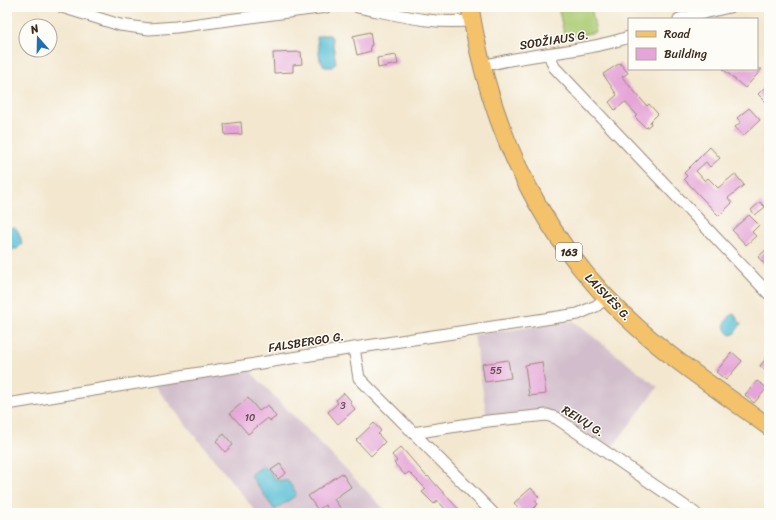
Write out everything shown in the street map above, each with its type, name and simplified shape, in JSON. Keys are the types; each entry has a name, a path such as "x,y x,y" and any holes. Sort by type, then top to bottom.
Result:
{"main road":[{"name":"LAISVĖS G.","path":"471,14 482,66 503,133 529,190 574,261 606,298 664,351 769,427"}],"street":[{"path":"62,7 120,25 149,29 176,27 326,7"},
{"path":"358,7 435,21 454,22 471,14"},
{"path":"683,18 729,7"},
{"name":"SODŽIAUS G.","path":"482,66 501,61 610,44 628,37"},
{"path":"549,54 554,67 769,294"},
{"name":"FALSBERGO G.","path":"7,404 354,348 578,314 596,306 606,298"},
{"path":"354,348 359,378 493,513"},
{"name":"REIVŲ G.","path":"413,433 488,421 547,415 556,418 694,513"}],"shaded area":[{"path":"573,321 658,387 611,449 549,412 487,418 474,335"},
{"path":"249,370 388,513 257,513 154,385"}],"green space":[{"path":"558,7 591,7 596,32 565,38"}],"water":[{"path":"322,35 330,35 332,38 336,63 332,67 325,67 320,60 317,37"},
{"path":"14,227 18,232 22,244 17,249 9,249 7,247 7,229"},
{"path":"734,314 741,324 734,334 730,335 724,326 731,315"},
{"path":"262,466 267,468 276,480 288,481 296,493 295,496 276,509 274,509 251,476 251,474"}],"building":[{"path":"370,32 372,45 370,46 371,51 357,55 353,36"},
{"path":"301,52 302,64 293,65 293,72 274,73 273,53"},
{"path":"396,55 398,64 378,68 377,58"},
{"path":"620,63 628,73 622,77 647,106 649,104 658,114 646,128 635,117 637,115 625,102 615,110 609,102 617,95 603,74"},
{"path":"762,69 745,88 724,70"},
{"path":"769,83 769,105 758,94"},
{"path":"749,108 760,120 743,136 735,127 741,122 737,118"},
{"path":"241,122 242,134 225,135 224,124"},
{"path":"710,147 720,158 710,167 706,162 696,171 705,181 708,178 718,188 735,174 744,185 728,198 732,203 719,216 684,179 687,176 684,173"},
{"path":"760,202 765,207 755,215 751,210"},
{"path":"749,215 759,225 752,232 756,236 746,245 732,230"},
{"path":"769,247 769,269 758,257"},
{"path":"732,352 742,361 726,380 716,372"},
{"path":"769,355 769,373 760,366"},
{"path":"508,360 511,378 485,382 482,364"},
{"path":"542,362 546,394 529,396 525,365"},
{"path":"757,381 767,388 754,403 745,395"},
{"path":"344,393 351,401 350,403 355,409 338,424 328,412 338,403 336,400"},
{"path":"248,398 259,411 268,405 276,417 270,421 268,418 248,434 230,413"},
{"path":"374,423 381,431 378,434 385,442 371,456 356,440"},
{"path":"224,434 233,445 225,452 216,441"},
{"path":"401,447 427,477 428,476 462,513 449,513 437,500 434,504 422,492 426,489 409,472 405,475 394,463 397,461 392,455"},
{"path":"280,464 286,473 278,479 271,470"},
{"path":"342,473 351,487 334,499 344,513 331,513 325,505 318,510 308,496"},
{"path":"531,488 539,497 535,501 538,504 529,513 522,513 514,503"}]}
